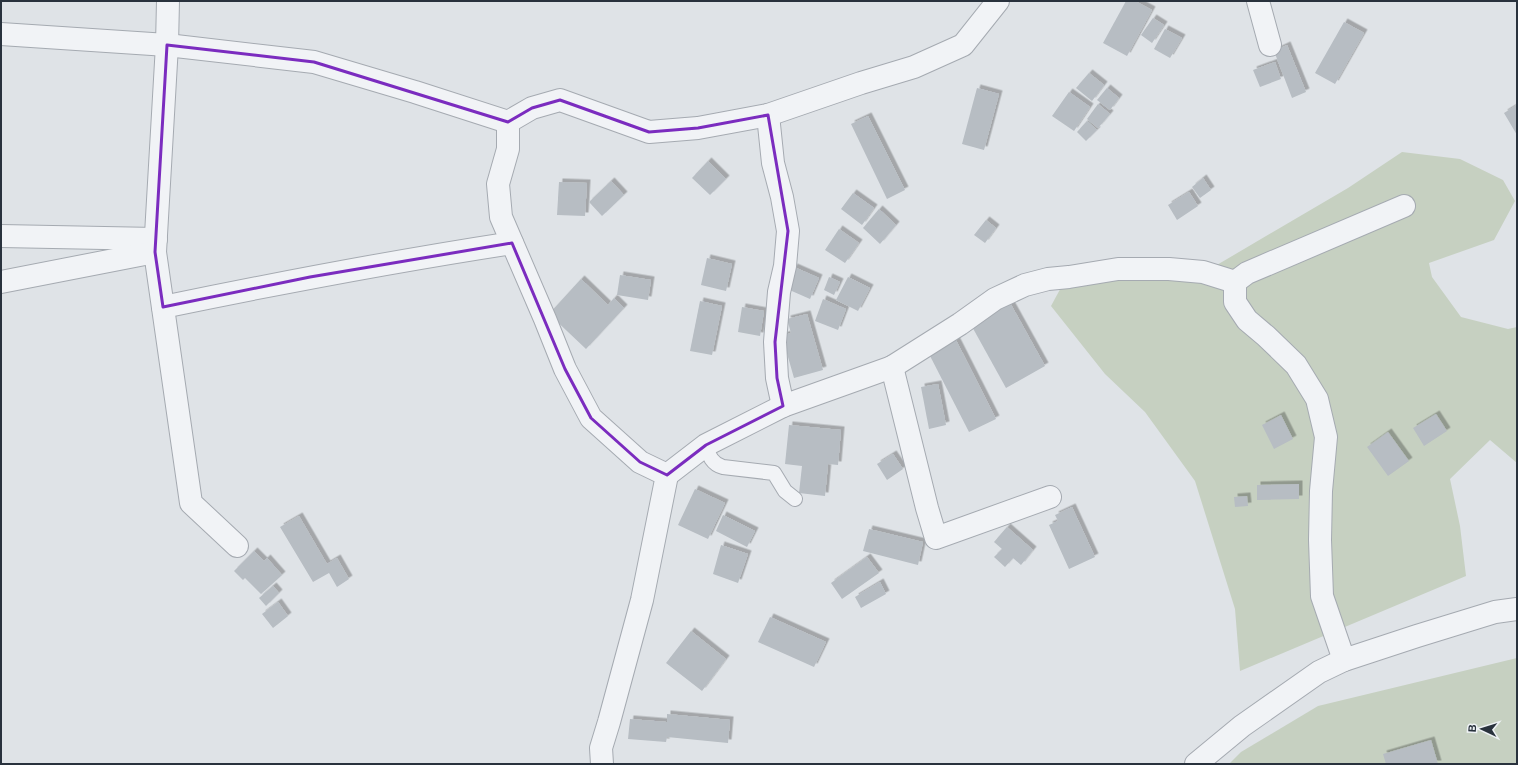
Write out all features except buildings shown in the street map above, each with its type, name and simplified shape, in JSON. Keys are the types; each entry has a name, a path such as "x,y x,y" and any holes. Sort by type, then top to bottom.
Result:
{"street":[{"path":"168,1 156,245 163,307 192,503 237,546"},
{"path":"1,34 167,44 314,62 508,122 532,108 560,100 649,132 698,128 768,115 861,83 914,67 962,45 998,1"},
{"path":"1258,1 1270,45"},
{"path":"768,115 774,163 788,232 785,266 779,292 775,342 777,378 783,406"},
{"path":"508,122 508,149 498,184 501,217 545,318 565,369 591,418 640,462 667,475"},
{"path":"1235,282 1247,273 1404,206"},
{"path":"1,236 156,245"},
{"path":"163,307 310,277 512,243"},
{"path":"1,282 156,245"},
{"path":"602,764 601,748 610,722 642,600 667,475 706,445 783,406 892,367 960,324 995,299 1025,285 1048,279 1118,269 1169,268 1203,272 1235,282"},
{"path":"1235,282 1235,302 1247,320 1296,365 1317,399 1326,436 1321,491 1320,540 1322,596 1344,660"},
{"path":"892,367 927,508 936,538 1050,497"},
{"path":"1196,764 1242,726 1319,672 1344,660 1495,612 1517,609"}],"lane":[{"path":"706,445 710,458 716,465 774,473 785,491 795,499"}],"highlighted area":[{"path":"167,45 314,62 508,122 532,108 560,100 649,132 698,128 768,115 788,231 775,342 777,378 783,406 706,445 667,475 640,462 591,418 565,369 512,243 310,277 163,307 155,252"}],"green space":[{"path":"1402,152 1460,159 1503,180 1515,201 1494,240 1429,263 1432,277 1461,317 1508,329 1517,327 1517,463 1490,440 1450,479 1460,526 1466,576 1240,671 1235,609 1195,481 1145,412 1105,374 1051,306 1064,282 1119,273 1193,279 1348,188"},
{"path":"1517,658 1517,764 1229,764 1241,752 1318,706"}]}
